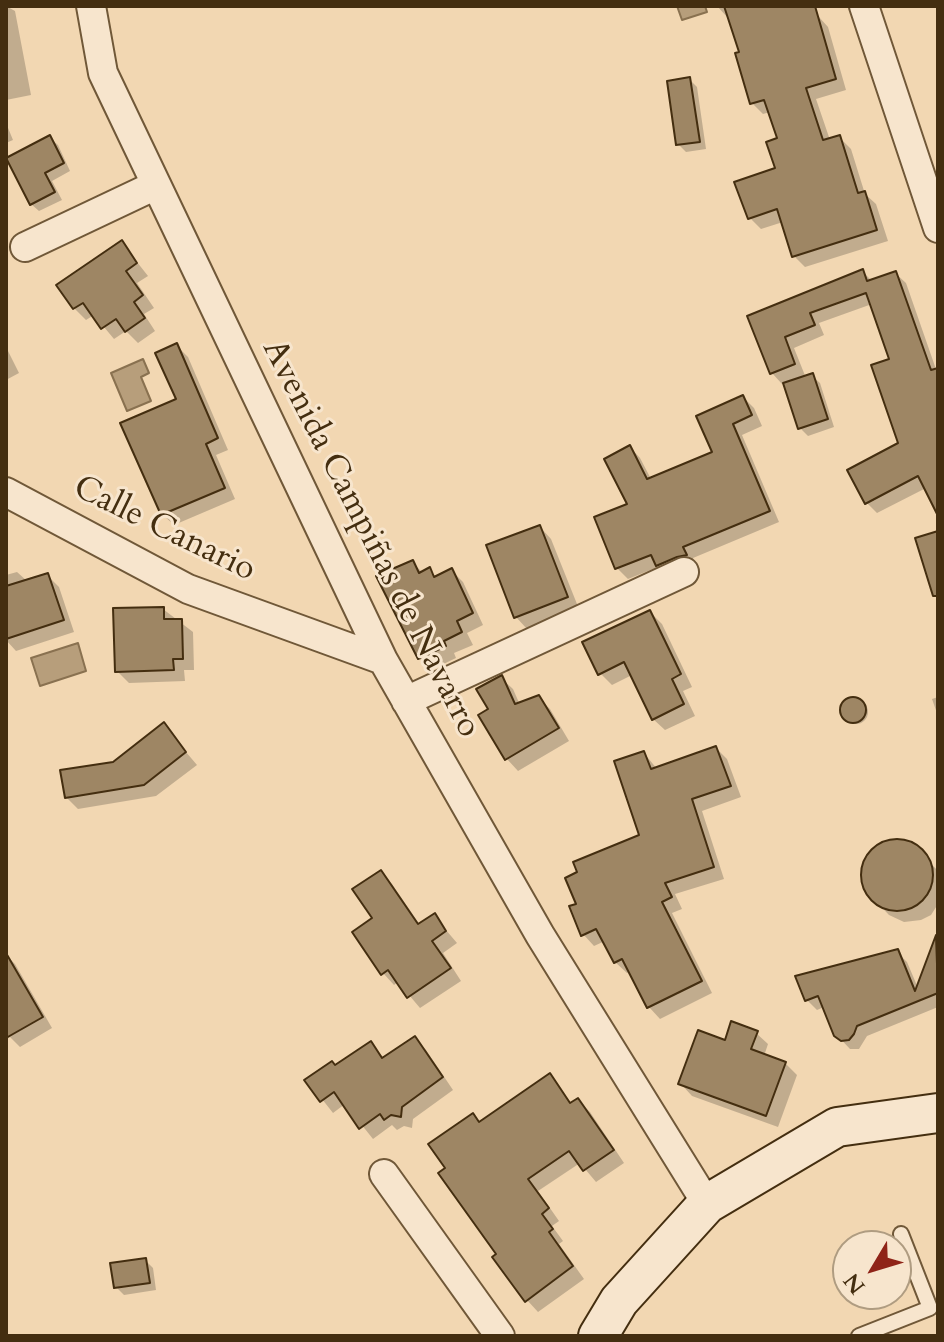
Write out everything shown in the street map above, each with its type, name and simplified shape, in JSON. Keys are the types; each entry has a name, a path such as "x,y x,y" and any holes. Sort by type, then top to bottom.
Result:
{"street":[{"name":"Avenida Campiñas de Navarro","path":"91,6 103,73 383,660 540,935 707,1204"},
{"path":"864,6 938,228"},
{"path":"25,247 156,185"},
{"name":"Calle Canario","path":"6,492 188,589 383,660"},
{"path":"406,701 684,572"},
{"path":"598,1336 619,1301 707,1204 837,1127 938,1113"},
{"path":"384,1174 500,1336"}],"lane":[{"path":"859,1336 930,1308 912,1262"}],"shaded area":[{"path":"677,6 705,6 707,12 682,20"},
{"path":"143,359 149,373 141,377 151,401 127,411 111,373"},
{"path":"78,643 86,671 40,686 31,658"}],"building":[{"path":"724,6 815,6 836,79 806,88 823,140 840,135 858,193 865,191 877,230 792,257 777,209 748,219 734,182 775,168 766,142 777,138 764,100 750,104 735,53 739,52"},
{"path":"690,77 700,142 676,145 667,81"},
{"path":"50,135 64,163 45,173 55,192 30,205 6,158"},
{"path":"122,240 137,263 126,271 143,295 134,302 145,318 125,332 116,319 101,329 83,303 73,309 56,285"},
{"path":"863,269 867,281 896,271 931,370 938,368 938,516 918,476 865,504 847,470 898,443 871,365 889,359 866,293 810,313 815,325 785,337 795,364 770,374 747,316"},
{"path":"177,343 218,438 206,444 225,488 161,515 120,423 176,399 155,353"},
{"path":"813,373 828,419 798,429 783,383"},
{"path":"743,395 752,415 733,424 770,511 683,547 687,555 656,566 651,555 615,569 594,517 627,504 604,459 630,445 647,479 712,452 696,416"},
{"path":"540,525 568,597 514,618 486,545"},
{"path":"938,531 938,596 933,596 915,538"},
{"path":"413,560 419,573 430,567 434,577 452,568 473,613 457,621 462,632 444,641 446,646 418,659 376,576"},
{"path":"48,573 64,620 6,639 6,586"},
{"path":"164,607 164,619 182,619 183,659 173,659 174,670 115,672 113,608"},
{"path":"650,610 681,674 672,679 684,704 652,720 624,662 598,675 582,642"},
{"path":"502,675 515,704 539,695 559,728 505,760 478,715 488,709 476,689"},
{"path":"853,697 862,701 866,710 862,719 853,723 844,719 840,710 844,701"},
{"path":"164,722 186,752 144,785 65,798 60,770 113,762"},
{"path":"716,746 731,786 692,799 714,867 665,883 672,897 662,902 702,981 647,1008 622,959 614,963 596,929 581,936 569,906 576,904 565,878 577,872 573,862 639,835 614,761 644,751 651,769"},
{"path":"897,839 917,845 927,855 933,875 927,895 917,905 897,911 877,905 867,895 861,875 867,855 877,845"},
{"path":"381,870 418,924 435,913 446,931 432,941 451,968 407,998 388,970 381,975 352,932 372,918 352,889"},
{"path":"936,935 938,993 857,1026 849,1040 841,1041 834,1036 818,996 805,1001 795,976 898,949 915,991"},
{"path":"6,953 43,1017 6,1038"},
{"path":"731,1021 758,1031 751,1049 786,1062 766,1116 678,1084 698,1030 725,1040"},
{"path":"415,1036 443,1077 402,1107 401,1117 391,1115 384,1120 380,1114 359,1129 334,1092 320,1102 304,1080 332,1061 335,1065 371,1041 382,1058"},
{"path":"550,1073 570,1103 578,1098 614,1150 583,1171 569,1151 528,1179 549,1208 542,1214 553,1229 549,1232 573,1266 525,1302 492,1257 496,1254 438,1173 445,1168 428,1144 473,1113 479,1122"},
{"path":"146,1258 150,1283 114,1288 110,1263"}]}
